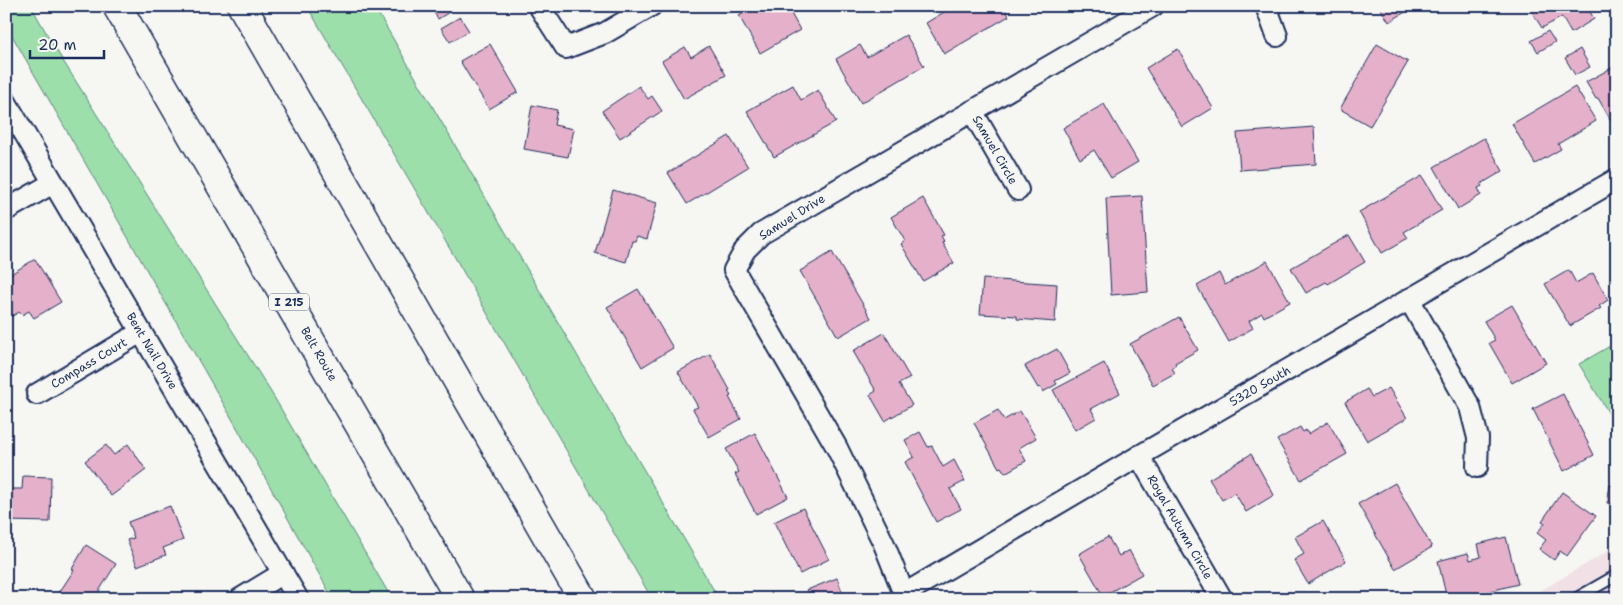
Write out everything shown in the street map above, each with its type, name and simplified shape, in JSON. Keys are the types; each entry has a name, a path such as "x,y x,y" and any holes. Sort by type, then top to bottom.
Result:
{"highway":[{"name":"Belt Route","path":"117,6 460,599"},
{"path":"242,6 583,599"}],"street":[{"path":"539,6 566,48 605,33 651,6"},
{"name":"Samuel Drive","path":"905,597 884,544 836,446 734,270 745,250 761,234 1153,6"},
{"path":"1266,6 1277,36"},
{"name":"Bent Nail Drive","path":"6,102 298,599"},
{"name":"Samuel Circle","path":"972,111 1018,190"},
{"name":"5320 South","path":"905,597 1139,456 1617,179"},
{"path":"6,210 53,183"},
{"path":"1409,299 1470,407 1478,438 1477,467"},
{"name":"Compass Court","path":"37,394 141,332"},
{"name":"Royal Autumn Circle","path":"1139,456 1222,599"},
{"path":"240,599 283,573"}],"lane":[{"path":"1575,599 1617,575"}],"shaded area":[{"path":"1617,546 1617,599 1526,599"}],"green space":[{"path":"6,6 31,6 55,48 274,397 392,599 333,599 6,25"},
{"path":"307,6 374,6 719,599 652,599"},
{"path":"1617,342 1617,427 1579,364"}],"building":[{"path":"430,6 459,6 438,19"},
{"path":"756,6 763,6 766,11 775,6 787,6 800,30 760,53 739,16"},
{"path":"954,6 1003,6 1009,16 944,54 926,23"},
{"path":"1379,6 1415,6 1389,22"},
{"path":"1535,6 1587,6 1594,19 1571,33 1562,17 1542,28 1530,9"},
{"path":"460,17 469,31 450,42 441,28"},
{"path":"1548,31 1555,42 1538,52 1531,41"},
{"path":"906,35 924,66 861,103 836,59 860,45 867,57"},
{"path":"490,44 518,92 489,109 460,61"},
{"path":"1377,44 1408,62 1370,126 1340,109"},
{"path":"709,46 726,75 684,99 662,61 685,47 691,57"},
{"path":"1178,49 1213,108 1182,127 1146,68"},
{"path":"1580,49 1590,67 1575,75 1565,58"},
{"path":"1617,65 1617,115 1610,119 1586,82"},
{"path":"793,85 801,100 818,90 836,122 774,157 747,111"},
{"path":"639,86 648,99 652,96 662,111 620,138 602,111"},
{"path":"1575,87 1596,121 1558,144 1561,149 1535,164 1512,124"},
{"path":"1104,104 1138,162 1111,178 1094,150 1080,159 1063,128"},
{"path":"532,105 557,110 554,125 574,129 568,157 524,149"},
{"path":"1314,127 1316,164 1240,170 1237,133"},
{"path":"729,136 748,167 687,204 668,173"},
{"path":"1484,138 1503,171 1481,184 1482,186 1478,188 1481,195 1458,209 1434,167"},
{"path":"1422,176 1442,210 1404,232 1408,238 1382,253 1359,212"},
{"path":"613,190 657,203 647,239 637,236 635,241 632,241 626,262 595,253"},
{"path":"1142,196 1148,292 1111,295 1106,198"},
{"path":"923,198 944,235 941,236 944,241 942,243 954,263 923,281 901,244 905,241 891,217"},
{"path":"1349,235 1365,262 1328,284 1326,282 1306,293 1291,268"},
{"path":"1617,243 1617,256 1611,246"},
{"path":"832,252 871,318 838,337 800,271"},
{"path":"35,259 61,302 34,318 29,311 22,315 19,312 6,320 6,277"},
{"path":"1267,261 1290,302 1264,317 1262,313 1249,321 1253,328 1229,342 1197,286 1219,273 1225,285"},
{"path":"1569,270 1576,283 1593,273 1608,300 1599,306 1601,308 1570,326 1545,284"},
{"path":"983,279 1057,284 1055,322 1017,319 1017,316 980,314"},
{"path":"638,289 673,348 642,367 607,307"},
{"path":"1512,305 1546,363 1512,383 1489,343 1495,340 1484,321"},
{"path":"1179,317 1198,350 1175,363 1176,365 1172,368 1175,373 1153,385 1130,344"},
{"path":"884,333 910,378 899,384 912,405 885,421 870,395 876,391 853,351"},
{"path":"1057,349 1070,373 1055,381 1057,384 1043,392 1040,387 1038,388 1025,366"},
{"path":"710,354 730,390 728,391 731,396 729,397 741,419 709,437 693,409 698,407 678,372"},
{"path":"1104,363 1120,393 1091,409 1096,418 1075,430 1053,390"},
{"path":"1389,388 1407,418 1367,441 1345,402 1367,389 1372,397"},
{"path":"1563,394 1594,455 1564,471 1533,409"},
{"path":"998,410 1004,420 1020,411 1036,438 1019,448 1026,461 1005,473 1001,467 999,468 974,423"},
{"path":"1328,422 1347,454 1301,480 1277,440 1300,427 1303,432 1306,430 1308,434"},
{"path":"920,432 928,447 932,446 943,467 954,460 965,481 950,489 961,509 936,522 905,462 914,457 905,440"},
{"path":"755,433 788,497 756,514 735,474 739,472 726,449"},
{"path":"128,444 146,470 111,496 85,461 106,445 114,455"},
{"path":"1251,454 1274,495 1246,512 1235,493 1222,500 1209,479"},
{"path":"23,476 51,477 50,522 6,521 6,489 22,489"},
{"path":"1395,483 1432,547 1395,569 1358,504"},
{"path":"1610,485 1617,486 1617,504 1607,503"},
{"path":"1562,492 1596,516 1567,556 1560,551 1554,560 1539,549 1546,540 1537,533 1545,523 1542,521"},
{"path":"170,506 183,540 163,548 166,555 137,566 127,540 134,538 128,522"},
{"path":"803,508 829,559 800,574 774,522"},
{"path":"1323,521 1346,561 1308,584 1294,560 1304,554 1295,537"},
{"path":"1108,537 1119,556 1129,550 1142,574 1103,596 1079,554"},
{"path":"1506,537 1518,584 1459,599 1447,599 1438,561 1468,553 1470,560 1481,557 1478,544"},
{"path":"86,545 116,564 94,599 55,599 74,570 72,569"},
{"path":"837,578 845,599 811,599 807,590"}]}
